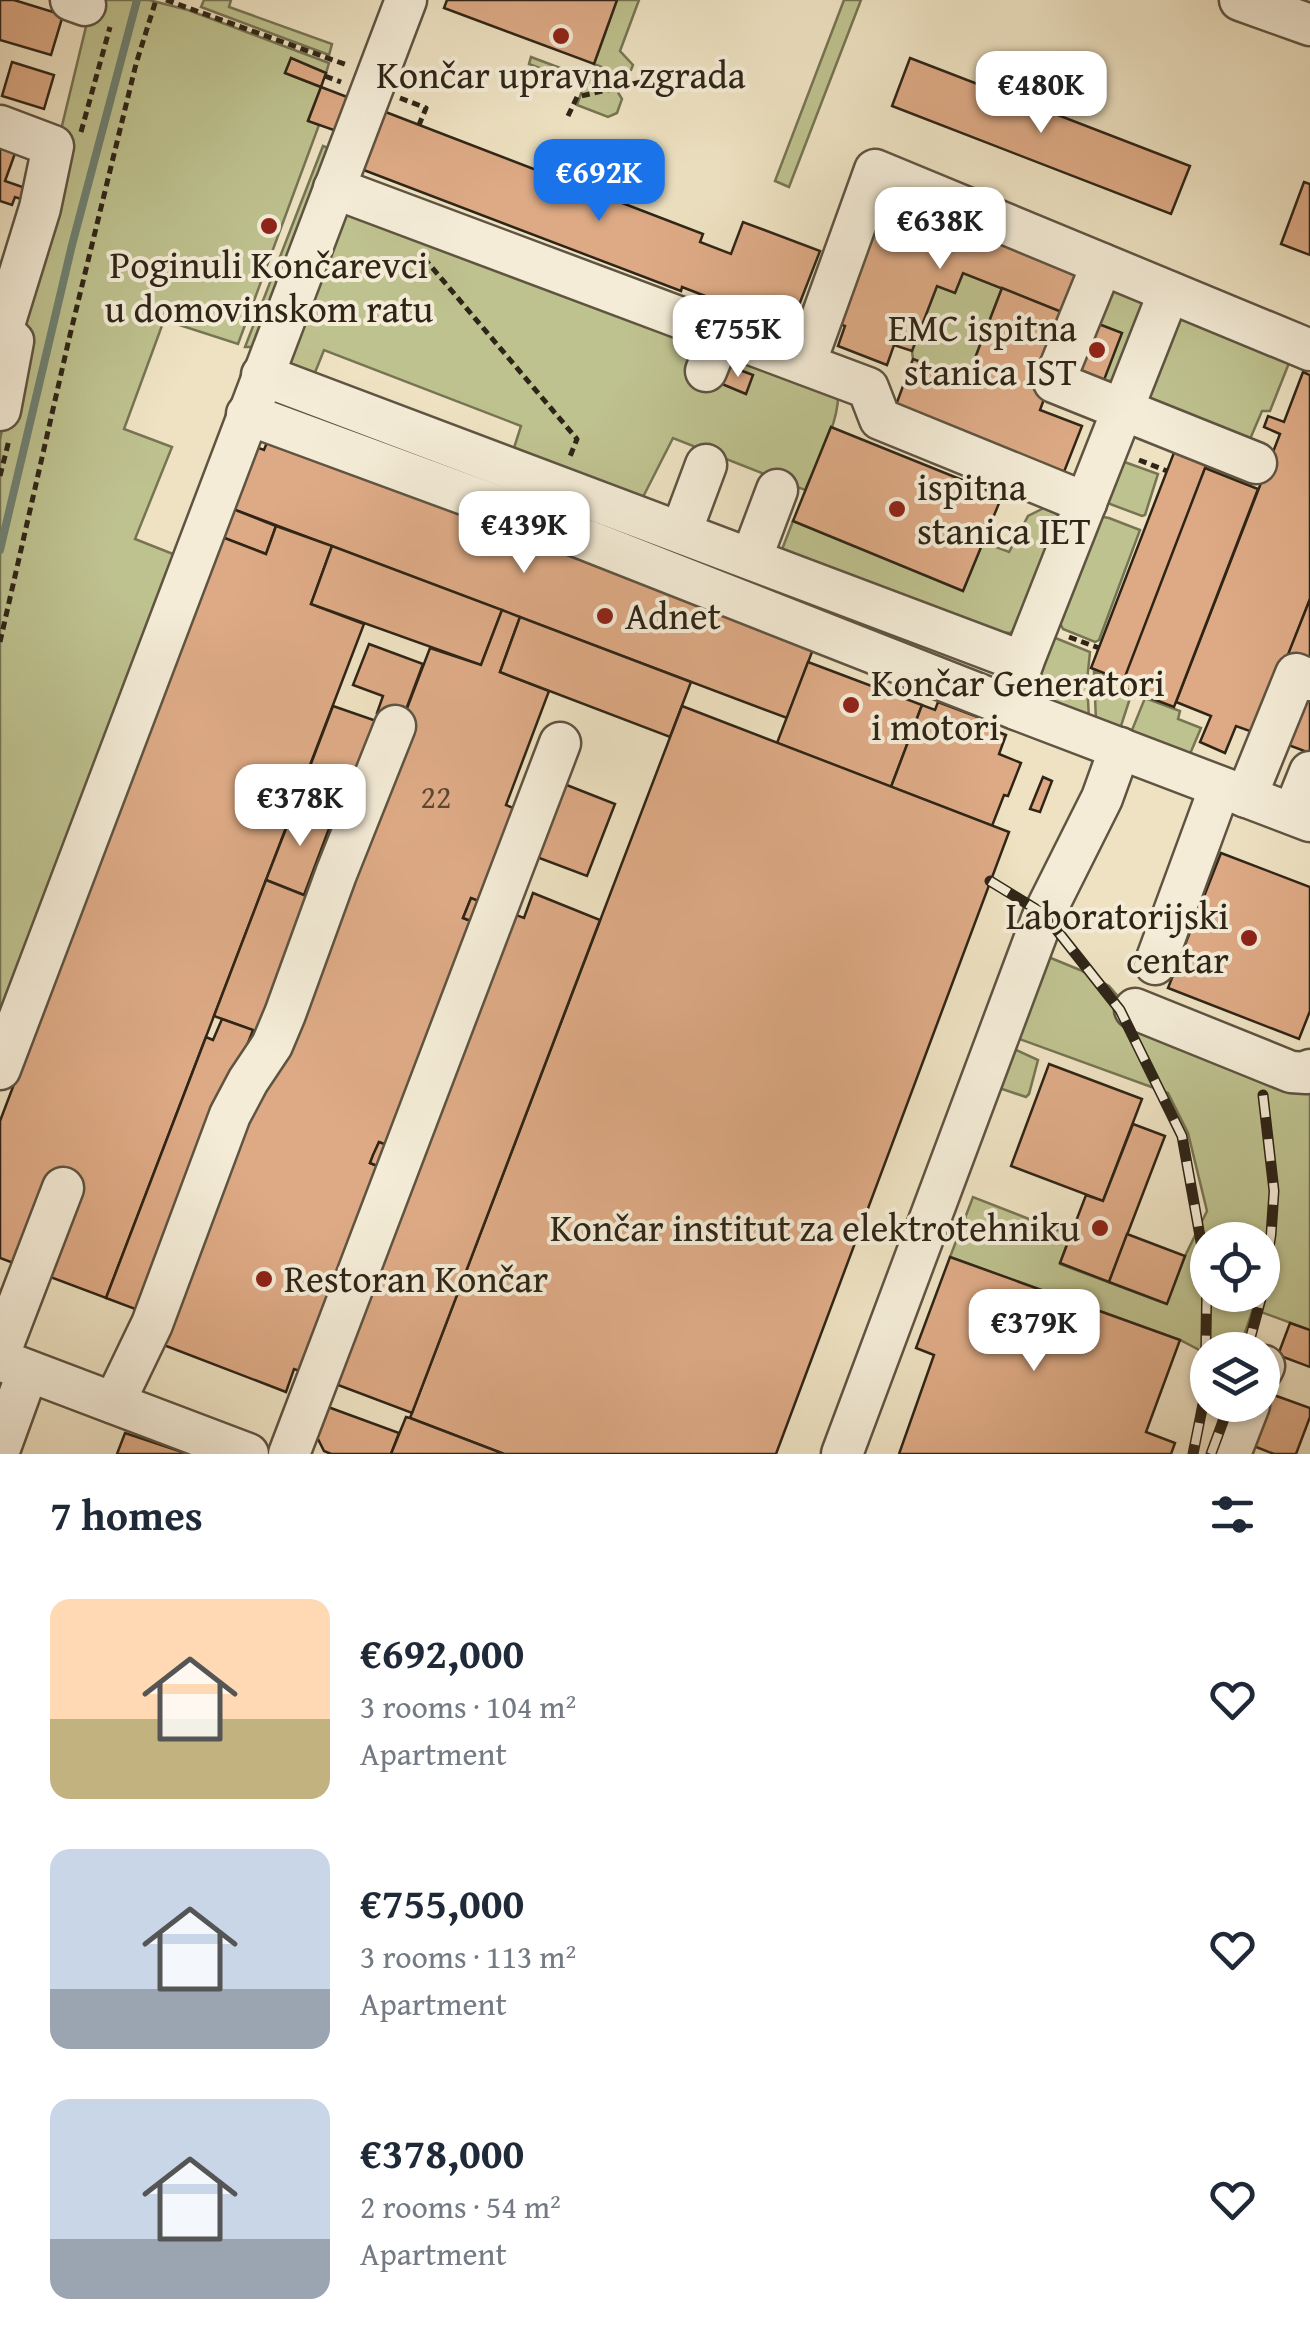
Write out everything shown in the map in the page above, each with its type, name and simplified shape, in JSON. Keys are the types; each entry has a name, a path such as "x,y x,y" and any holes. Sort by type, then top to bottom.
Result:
{"street":[{"path":"0,1069 406,0"},
{"path":"1254,2 1310,25"},
{"path":"0,126 53,146 40,208 1,331 13,341 0,410"},
{"path":"804,364 875,170 1310,350"},
{"path":"334,188 868,388 880,419 1086,503"},
{"path":"1102,264 1054,382 1256,463"},
{"path":"1016,709 1016,683 1023,662 1170,292"},
{"path":"706,371 722,332"},
{"path":"262,375 1023,662"},
{"path":"247,414 607,548 1120,748 1220,778 1302,818 1310,772"},
{"path":"681,532 706,464"},
{"path":"750,559 776,490"},
{"path":"542,554 551,547 586,560 607,548"},
{"path":"1155,964 1220,778 1296,674 1310,680"},
{"path":"114,1403 152,1324 230,1116 272,1045 285,1014 395,726"},
{"path":"289,1454 560,742"},
{"path":"842,1454 1044,914 1102,798 1120,748"},
{"path":"1135,1009 1291,1072 1310,1070"},
{"path":"0,1448 9,1361 62,1188"},
{"path":"9,1361 248,1454"},
{"path":"1230,1454 1242,1422"}],"path":[{"path":"0,642 82,284 136,64 156,0"},
{"path":"166,0 360,70"},
{"path":"196,9 199,0"},
{"path":"568,116 577,98 666,76"},
{"path":"388,92 426,108 419,125"},
{"path":"417,249 577,439 564,472"}],"green space":[{"path":"104,0 149,0 188,10 329,63 326,73 291,59 285,73 321,87 308,120 319,125 238,344 164,320 124,429 172,447 135,539 178,556 0,1026 0,440 60,134 91,6"},
{"path":"204,0 231,0 229,7 332,44 329,55 201,7"},
{"path":"617,0 639,0 620,51 633,65 631,70 619,74 594,64"},
{"path":"844,0 861,0 789,187 775,181"},
{"path":"531,57 616,89 622,99 617,113 608,117 577,105 584,85 529,64"},
{"path":"323,146 333,150 262,340 245,347"},
{"path":"340,209 838,395 831,431 805,490 673,438 643,497 513,451 521,426 324,350 314,375 290,364 287,355"},
{"path":"963,273 1002,288 967,379 913,359 912,351 937,286 955,293"},
{"path":"1114,281 1150,294 1117,379 1096,384 1071,374"},
{"path":"1185,313 1293,353 1270,411 1262,411 1248,444 1144,402 1174,317"},
{"path":"1119,460 1158,474 1145,515 1105,499"},
{"path":"1044,508 1061,516 1025,623 1010,633 995,632 781,552 793,521 963,590 983,542 1009,552 1028,516"},
{"path":"1098,516 1140,530 1095,642 1063,629 1059,621"},
{"path":"1053,637 1090,652 1089,719 1039,696 1040,669"},
{"path":"1094,672 1132,692 1120,729 1096,721"},
{"path":"1145,698 1180,711 1178,719 1201,728 1190,754 1133,734"},
{"path":"1046,956 1109,986 1133,1014 1182,1047 1291,1092 1310,1090 1310,1330 1261,1312 1280,1312 1280,1222 1202,1222 1207,1211 1188,1133 1168,1093 1014,1037"},
{"path":"1012,1048 1038,1060 1026,1097 999,1088"},
{"path":"973,1197 1070,1235 1060,1264 1166,1304 1190,1246 1190,1312 1252,1312 1245,1332 1190,1332 1190,1345 950,1257"}],"building":[{"path":"0,0 14,0 63,15 51,55 0,40"},
{"name":"Končar upravna zgrada","path":"447,0 617,0 594,64 444,8"},
{"path":"291,58 326,73 321,87 285,73"},
{"path":"910,58 1190,166 1171,214 892,106"},
{"path":"12,62 54,75 44,109 2,96"},
{"path":"321,87 355,100 342,133 308,121"},
{"path":"383,111 703,234 700,242 731,254 743,222 820,251 787,336 710,306 713,299 682,287 681,291 361,169"},
{"path":"0,142 17,148 5,181 34,191 30,202 15,197 12,205 0,201"},
{"path":"1304,182 1310,184 1310,255 1281,244"},
{"path":"884,185 1094,266 1074,317 963,273 955,293 937,286 912,351 894,345 887,365 838,346 845,326 832,321"},
{"path":"1002,288 1074,317 1040,410 1082,426 1062,477 893,413 913,359 967,379"},
{"name":"EMC ispitna stanica IST","path":"1091,321 1122,333 1104,380 1073,368"},
{"path":"729,366 753,375 746,394 722,384"},
{"path":"1303,372 1310,375 1310,599 1258,734 1236,726 1225,753 1200,742 1211,716 1176,702 1280,434 1264,427 1268,416 1284,422"},
{"name":"ispitna stanica IET","path":"831,427 1002,496 963,591 793,521"},
{"path":"269,437 815,644 787,718 233,509 256,447 264,450"},
{"path":"1175,450 1208,462 1124,681 1091,668"},
{"path":"1205,468 1258,489 1174,707 1121,687"},
{"path":"233,509 276,526 266,554 222,537"},
{"path":"276,526 332,546 311,604 364,624 106,1298 0,1258 0,1121 222,537 266,554"},
{"path":"332,546 502,610 481,665 311,604"},
{"path":"1310,599 1310,666 1287,657"},
{"path":"502,610 520,617 500,672 549,691 506,805 523,812 486,904 471,898 463,918 476,923 394,1148 379,1142 370,1163 386,1169 309,1374 294,1369 286,1392 161,1344 430,648 481,665"},
{"path":"520,617 691,682 670,737 500,672"},
{"path":"369,644 423,664 401,723 377,713 383,696 353,685"},
{"path":"808,662 922,705 891,787 777,743"},
{"path":"1310,692 1310,753 1283,743"},
{"path":"938,702 991,722 988,728 1006,735 999,754 1021,763 992,826 891,787 922,705 935,710"},
{"path":"333,706 385,724 346,823 296,803"},
{"path":"682,706 1009,832 776,1454 504,1454 410,1418"},
{"path":"1043,777 1052,781 1040,812 1030,809"},
{"path":"554,780 615,804 587,876 526,853"},
{"path":"296,803 333,818 304,895 266,880"},
{"name":"Laboratorijski centar","path":"1221,853 1310,887 1310,1011 1299,1039 1168,988"},
{"path":"266,880 319,901 266,1035 214,1016"},
{"path":"533,893 600,920 412,1413 309,1374 404,1177 370,1163 373,1155 379,1142 414,1155 498,931 463,918 471,898 524,918"},
{"path":"222,1019 253,1030 143,1312 106,1298 206,1037 213,1040"},
{"path":"1049,1064 1142,1099 1103,1201 1011,1166"},
{"path":"1133,1124 1165,1136 1109,1282 1060,1263 1086,1195 1103,1201"},
{"path":"1127,1234 1185,1256 1167,1304 1109,1282"},
{"path":"950,1257 1180,1340 1146,1432 1175,1443 1171,1454 899,1454 934,1355 916,1348"},
{"path":"1290,1323 1310,1330 1310,1367 1280,1356"},
{"path":"1280,1397 1310,1408 1296,1454 1274,1454 1251,1445 1260,1422 1280,1422"},
{"path":"328,1407 399,1433 391,1454 324,1451 317,1437"},
{"path":"406,1417 410,1418 504,1454 391,1454"},
{"path":"125,1433 188,1454 117,1454"}],"waterway":[{"path":"0,550 72,245 137,0"}],"railway":[{"path":"990,881 1044,914 1120,1010 1182,1136 1207,1275 1205,1394 1193,1454"},
{"path":"1263,1095 1274,1191 1272,1222"},
{"path":"1252,1332 1257,1312"},
{"path":"1211,1454 1223,1422"}],"place":[{"name":"Končar upravna zgrada","path":"561,36"},
{"name":"Poginuli Končarevci u domovinskom ratu","path":"269,226"},
{"name":"EMC ispitna stanica IST","path":"1097,350"},
{"name":"ispitna stanica IET","path":"897,509"},
{"name":"Adnet","path":"605,616"},
{"name":"Končar Generatori i motori","path":"851,705"},
{"name":"Laboratorijski centar","path":"1249,938"},
{"name":"Končar institut za elektrotehniku","path":"1100,1228"},
{"name":"Restoran Končar","path":"264,1279"}]}
